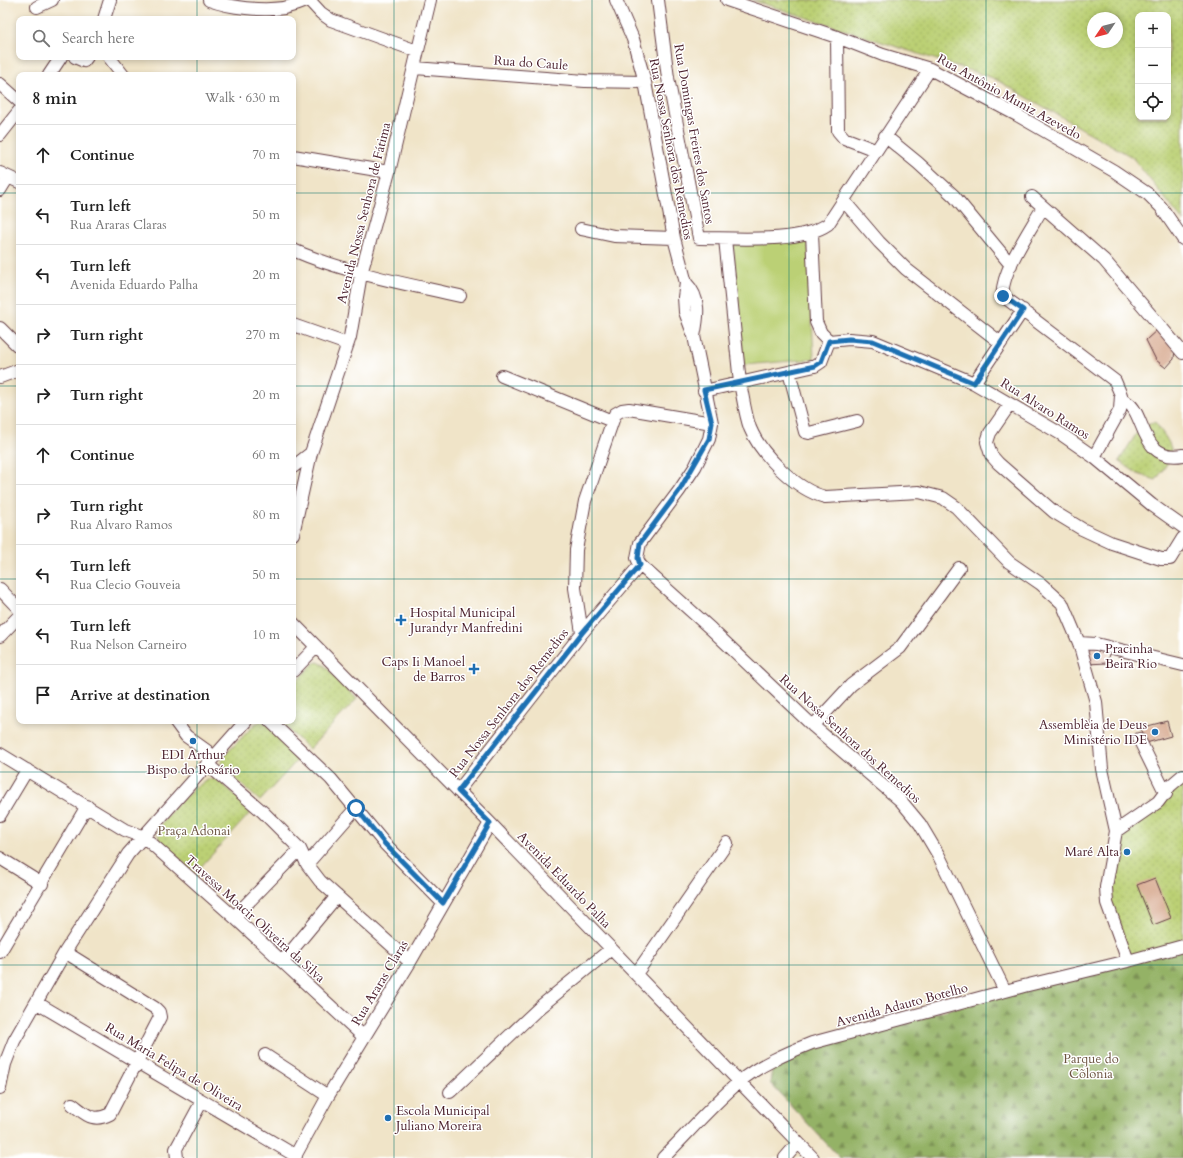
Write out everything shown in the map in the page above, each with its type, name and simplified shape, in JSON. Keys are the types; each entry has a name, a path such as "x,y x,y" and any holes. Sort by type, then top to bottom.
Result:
{"street":[{"path":"37,7 52,0"},
{"path":"105,16 110,0"},
{"path":"209,0 228,5 268,9 285,7 309,0 331,20 418,51"},
{"name":"Avenida Nossa Senhora de Fátima","path":"296,520 311,452 347,344 361,274 389,172 430,0"},
{"name":"Rua Nossa Senhora dos Remedios","path":"616,0 633,39 645,82 674,238 686,283 696,298 698,316 694,336 712,423 709,439 695,466 679,491 640,543 638,558 640,565 712,629 813,726 901,802 920,824 939,856 1005,991"},
{"name":"Rua Domingas Freires dos Santos","path":"658,0 668,78 699,238 726,239 740,383 750,428 764,450 782,471 801,486 815,494 825,496 919,492 943,498 956,507 1008,562 1055,595 1067,612 1079,643 1096,702 1101,763 1116,831 1106,886 1107,903 1128,961"},
{"name":"Rua Antônio Muniz Azevedo","path":"727,0 837,37 883,55 930,69 1017,115 1120,175 1148,194 1161,207 1183,239"},
{"path":"837,37 838,131 844,138 875,150"},
{"path":"52,72 59,60"},
{"path":"111,60 121,72"},
{"name":"Rua do Caule","path":"415,68 585,81 645,82"},
{"path":"726,239 796,236 812,233 828,224 875,150 930,69"},
{"path":"0,84 16,98"},
{"path":"0,135 16,115"},
{"path":"885,136 918,162 954,196 1011,265"},
{"path":"296,156 389,172"},
{"path":"0,190 4,175 16,181"},
{"path":"1032,197 1104,260 1183,353"},
{"path":"844,201 879,242 906,269 1001,343"},
{"path":"1043,207 1011,265 1002,285 1003,296 1115,381 1120,388 1122,401 1120,410 1094,457"},
{"path":"582,229 614,236 674,238"},
{"path":"704,390 819,365 829,341 821,333 816,322 812,233"},
{"path":"296,251 314,259 361,274 460,296"},
{"path":"974,383 1023,310"},
{"path":"296,326 347,344"},
{"path":"1,331 16,344"},
{"name":"Rua Alvaro Ramos","path":"829,341 849,339 873,341 974,383 1061,434 1094,457 1152,505 1183,527"},
{"path":"0,377 16,371"},
{"path":"789,372 805,432 809,433 857,421"},
{"path":"502,376 612,421 619,411 628,409 712,423"},
{"path":"1122,401 1130,405 1136,413 1152,446 1164,454 1175,456 1183,455"},
{"path":"1010,404 990,432 987,442 988,449 998,463 1054,512 1082,529 1112,542 1160,559 1166,560 1173,556 1183,538"},
{"name":"Rua Nossa Senhora dos Remedios","path":"582,633 575,588 576,550 585,501 612,421"},
{"path":"296,464 311,452"},
{"name":"Rua Nossa Senhora dos Remedios","path":"458,791 582,633 640,565"},
{"path":"813,726 851,685 900,648 959,568"},
{"path":"0,589 16,606"},
{"path":"0,636 16,619"},
{"name":"Avenida Eduardo Palha","path":"296,626 490,823 813,1158"},
{"path":"1079,643 1096,644 1183,665"},
{"path":"296,668 316,647"},
{"path":"176,724 186,736 207,751 210,761 300,849 307,864 320,881 410,962"},
{"path":"0,1088 5,1064 14,1041 65,952 113,875 128,854 243,724"},
{"path":"273,724 331,779 385,844 443,903"},
{"path":"1139,739 1166,794"},
{"name":"Travessa Moacir Oliveira da Silva","path":"0,754 88,806 125,830 144,837 283,961 364,1037"},
{"path":"0,815 27,770"},
{"path":"1116,831 1158,802 1166,794 1170,786 1183,775"},
{"path":"0,952 88,806"},
{"path":"307,864 356,808"},
{"name":"Rua Araras Claras","path":"295,1157 328,1096 410,962 490,823"},
{"path":"636,974 727,843"},
{"path":"234,917 300,849"},
{"path":"0,858 42,884"},
{"path":"283,961 337,896"},
{"name":"Avenida Adauto Botelho","path":"663,1158 740,1081 778,1058 812,1044 1005,991 1183,946"},
{"path":"450,1092 541,1006 611,949"},
{"path":"65,952 160,1012 160,1017 110,1114 101,1118 93,1118 72,1104"},
{"name":"Rua Maria Felipa de Oliveira","path":"37,1003 295,1157"},
{"path":"265,1055 328,1096"},
{"path":"177,1158 176,1149 202,1101"},
{"path":"785,1158 798,1143"}],"green space":[{"path":"752,0 1183,0 1183,221 1132,157 993,78"},
{"path":"808,239 814,359 744,365 733,245"},
{"path":"1155,422 1167,440 1171,451 1168,462 1156,480 1138,474 1119,461 1140,428"},
{"path":"318,662 324,665 357,699 309,749 282,724 296,724 296,682 314,663"},
{"path":"255,724 268,724 301,756 260,801 223,768 221,762 223,757"},
{"name":"Praça Adonai","path":"211,779 216,779 253,810 195,873 159,840 158,830 161,824 182,800 198,786"},
{"path":"1183,780 1183,943 1129,959 1110,902 1116,832 1173,790"},
{"name":"Parque do Cõlonia","path":"1183,945 1183,1158 840,1158 770,1083 773,1062 816,1046"}],"building":[{"path":"1159,328 1175,347 1174,359 1166,368 1156,360 1146,340"},
{"name":"Pracinha Beira Rio","path":"1085,644 1110,649 1107,663 1087,664"},
{"name":"Assemblèia de Deus Ministério IDE","path":"1167,721 1171,736 1146,743 1140,728"},
{"path":"1155,878 1171,918 1153,925 1137,885"}],"place":[{"name":"Hospital Municipal Jurandyr Manfredini","path":"401,620"},
{"name":"Pracinha Beira Rio","path":"1097,656"},
{"name":"Caps Ii Manoel de Barros","path":"474,669"},
{"name":"Assemblèia de Deus Ministério IDE","path":"1155,732"},
{"name":"EDI Arthur Bispo do Rosário","path":"193,741"},
{"name":"Maré Alta","path":"1127,852"},
{"name":"Escola Municipal Juliano Moreira","path":"388,1118"}],"route":[{"path":"356,808 385,844 443,903 490,823 458,791 582,633 640,565 638,558 640,543 679,491 695,466 712,431 712,423 704,390 819,365 829,341 841,339 873,341 974,383 1023,310 1005,299 1003,296"}]}
